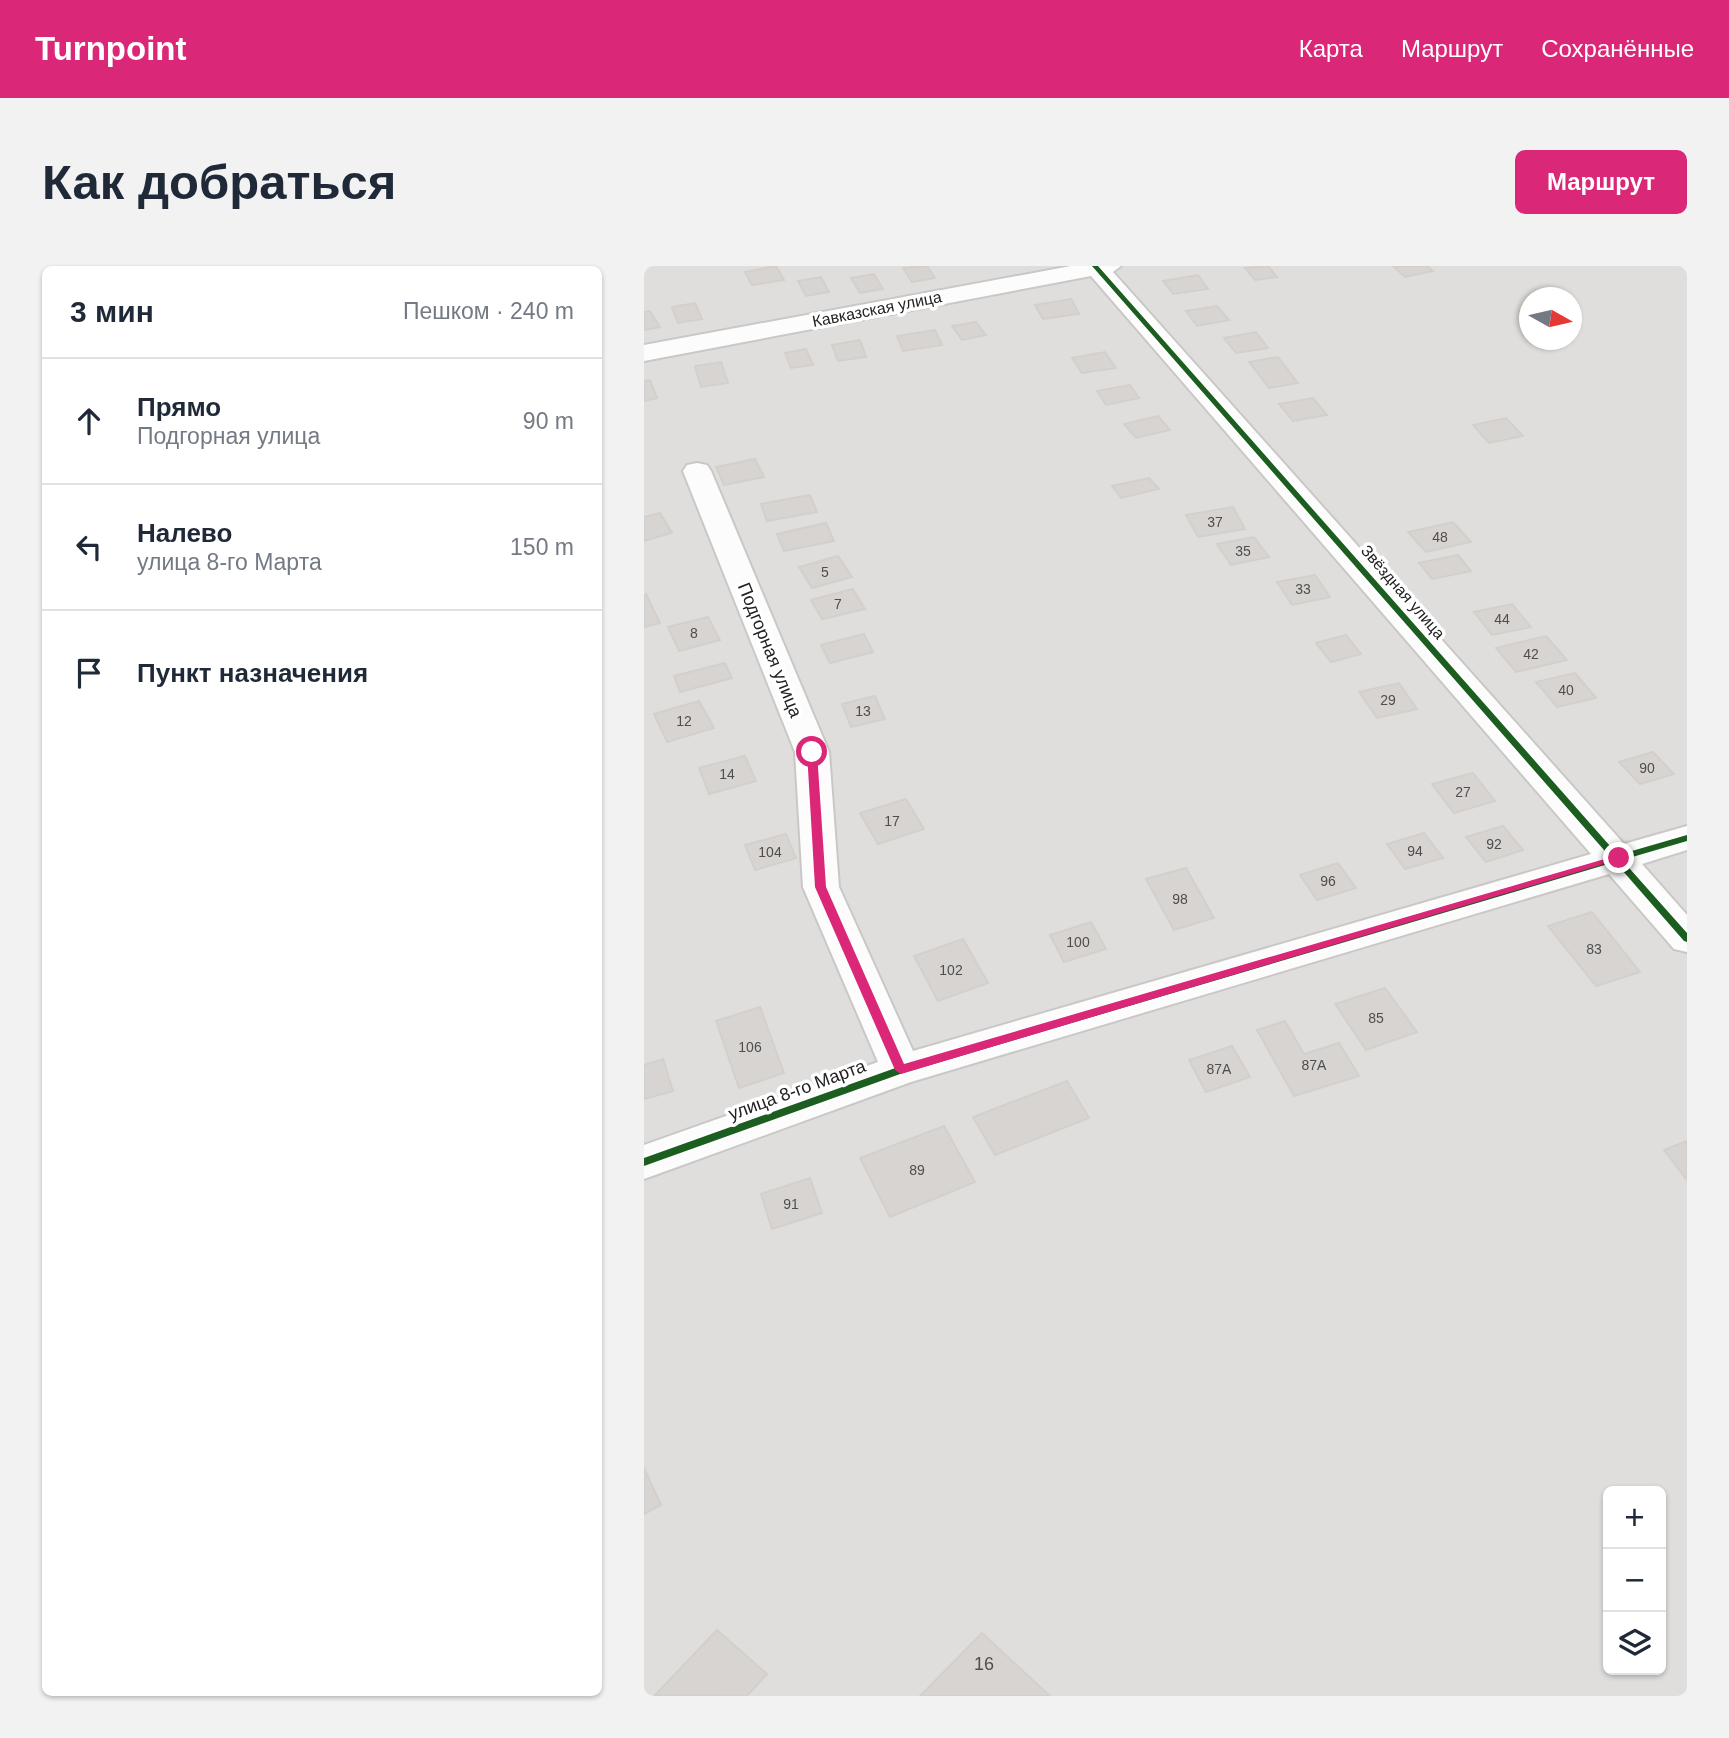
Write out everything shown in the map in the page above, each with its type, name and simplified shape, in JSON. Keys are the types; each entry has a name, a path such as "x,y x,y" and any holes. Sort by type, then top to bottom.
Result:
{"street":[{"name":"Кавказская улица","path":"644,353 1101,267"},
{"name":"Звёздная улица","path":"1101,267 1687,939"},
{"name":"Подгорная улица","path":"697,471 812,752 821,887 901,1070"},
{"name":"улица 8-го Марта","path":"644,1162 901,1070 1687,838"}],"shaded area":[{"path":"644,266 1687,266 1687,1696 644,1696"}],"building":[{"path":"776,266 784,280 752,285 745,272"},
{"path":"927,266 935,278 912,282 903,268"},
{"path":"1268,266 1277,277 1255,280 1245,268"},
{"path":"1393,266 1427,266 1433,271 1405,277"},
{"path":"874,274 883,289 860,293 851,278"},
{"path":"1198,275 1208,289 1173,294 1163,281"},
{"path":"821,277 829,292 806,296 798,281"},
{"path":"1071,299 1079,314 1043,319 1035,305"},
{"path":"695,303 702,319 678,323 672,307"},
{"path":"1217,306 1229,320 1197,326 1186,311"},
{"path":"650,311 660,327 644,330 644,312"},
{"path":"976,322 986,335 962,340 952,326"},
{"path":"935,330 942,345 903,351 897,336"},
{"path":"1256,332 1268,348 1236,353 1224,338"},
{"path":"860,340 866,357 838,361 832,345"},
{"path":"806,349 813,365 791,368 785,353"},
{"path":"1105,352 1116,368 1082,373 1072,358"},
{"path":"1278,357 1298,383 1269,388 1249,362"},
{"path":"721,362 728,383 701,387 695,366"},
{"path":"650,380 657,398 644,401 644,381"},
{"path":"1130,385 1139,398 1106,405 1097,391"},
{"path":"1313,398 1327,415 1293,421 1279,404"},
{"path":"1158,416 1170,430 1136,438 1124,424"},
{"path":"1506,418 1523,436 1489,443 1473,425"},
{"path":"755,459 764,477 724,485 716,467"},
{"path":"1149,478 1159,489 1121,498 1112,486"},
{"path":"810,495 817,512 767,521 761,504"},
{"path":"1233,507 1245,529 1198,537 1186,515"},
{"path":"660,513 672,533 644,541 644,517"},
{"path":"1453,522 1471,542 1426,552 1408,532"},
{"path":"826,523 834,541 784,551 777,534"},
{"path":"1254,537 1269,557 1231,565 1217,544"},
{"path":"1458,555 1471,571 1432,579 1419,563"},
{"path":"838,556 852,577 812,588 799,567"},
{"path":"1315,575 1330,597 1292,605 1277,582"},
{"path":"853,589 865,609 822,619 811,600"},
{"path":"646,594 660,623 644,627 644,595"},
{"path":"1512,604 1531,627 1492,635 1474,612"},
{"path":"708,617 720,640 679,651 668,627"},
{"path":"864,634 873,652 830,663 821,645"},
{"path":"1346,635 1361,654 1331,662 1316,643"},
{"path":"1546,636 1567,660 1516,672 1496,648"},
{"path":"725,663 732,678 680,692 674,676"},
{"path":"1575,673 1596,698 1557,707 1536,682"},
{"path":"1399,683 1417,709 1377,718 1359,692"},
{"path":"875,696 885,719 851,727 842,704"},
{"path":"699,701 714,728 667,742 654,714"},
{"path":"1653,752 1674,774 1640,784 1619,762"},
{"path":"745,756 756,781 709,794 699,768"},
{"path":"1473,773 1495,801 1454,813 1432,784"},
{"path":"906,799 924,829 878,844 860,813"},
{"path":"1503,826 1523,850 1486,862 1466,837"},
{"path":"1424,833 1443,858 1405,869 1387,844"},
{"path":"786,834 796,858 755,870 745,845"},
{"path":"1338,863 1356,888 1317,900 1300,875"},
{"path":"1186,868 1214,918 1174,930 1146,879"},
{"path":"1592,912 1640,972 1596,986 1548,926"},
{"path":"1091,922 1106,949 1064,962 1050,935"},
{"path":"963,939 988,983 938,1001 914,956"},
{"path":"1385,988 1417,1032 1366,1050 1335,1004"},
{"path":"760,1007 784,1073 739,1088 716,1021"},
{"path":"1285,1021 1304,1054 1339,1043 1359,1076 1294,1096 1257,1030"},
{"path":"1232,1046 1250,1077 1206,1092 1189,1060"},
{"path":"663,1059 673,1091 644,1099 644,1065"},
{"path":"1067,1081 1089,1118 995,1155 973,1117"},
{"path":"944,1126 975,1182 890,1217 860,1158"},
{"path":"1687,1141 1687,1180 1664,1150"},
{"path":"810,1178 822,1213 772,1229 761,1194"},
{"path":"644,1468 661,1505 644,1514"},
{"path":"717,1630 767,1674 747,1696 655,1695"},
{"path":"982,1633 1050,1696 920,1696"}],"cycle path":[{"path":"1095,266 1687,939"},
{"path":"644,1162 901,1070 1687,838"}],"route":[{"path":"812,752 821,887 901,1070 1619,858"}]}
